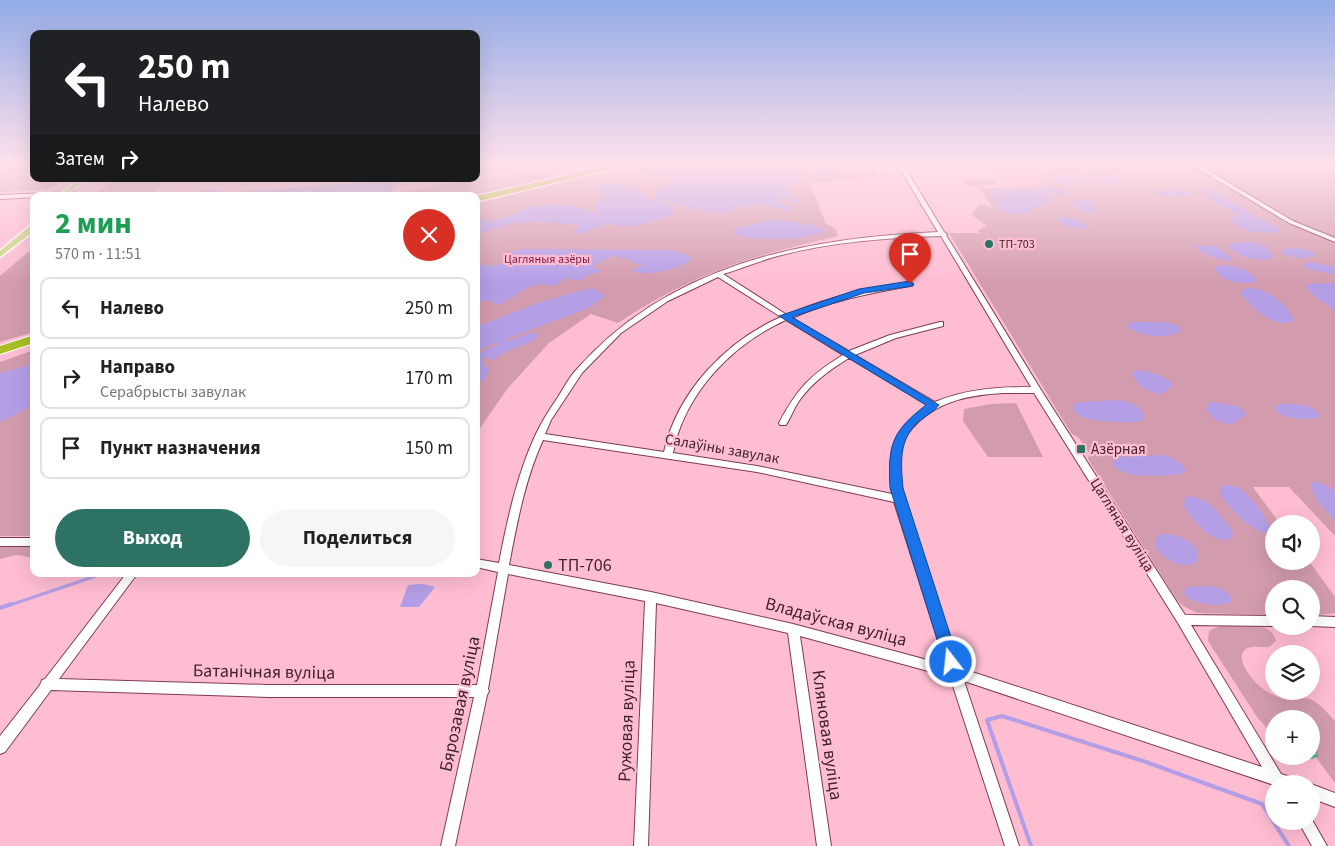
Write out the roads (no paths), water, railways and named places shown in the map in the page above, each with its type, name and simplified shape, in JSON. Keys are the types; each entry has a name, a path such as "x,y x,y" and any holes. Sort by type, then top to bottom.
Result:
{"highway":[{"path":"0,345 30,336"},
{"path":"0,350 30,340"}],"main road":[{"path":"0,246 30,221"},
{"path":"0,256 30,230"}],"street":[{"name":"Цагляная вуліца","path":"925,203 1037,390 1182,620 1274,775"},
{"path":"1260,203 1292,222 1335,240"},
{"name":"Бярозавая вуліца","path":"448,846 482,691 517,500 540,436 564,392 591,358 612,338 652,307 692,285 718,274 770,256 833,242 888,236 944,234"},
{"path":"718,274 784,316 934,405"},
{"path":"668,455 675,427 701,383 738,345 756,332 784,316 862,291 910,284"},
{"path":"784,423 790,408 816,375 848,354 887,338 940,324"},
{"path":"1012,846 920,561 898,499 894,460 897,445 903,433 914,420 934,405 964,395 995,390 1037,390"},
{"name":"Салаўіны завулак","path":"540,436 757,469 898,499"},
{"path":"0,542 30,542"},
{"name":"Владаўская вуліца","path":"480,564 651,597 793,629 955,673 1265,777"},
{"path":"0,747 46,684 130,577"},
{"name":"Ружовая вуліца","path":"641,846 651,597"},
{"path":"1182,620 1265,621"},
{"path":"1320,622 1335,622"},
{"name":"Кляновая вуліца","path":"793,629 824,846"},
{"name":"Батанічная вуліца","path":"46,684 270,691 482,691"},
{"path":"1320,794 1335,800"},
{"path":"1310,830 1320,846"}],"waterway":[{"path":"7,606 93,577"},
{"path":"0,608 11,604"},
{"path":"1031,846 987,720 1002,716 1146,762 1262,804 1289,846"}],"place":[{"name":"ТП-703","path":"989,244"},
{"name":"Азёрная","path":"1081,449"},
{"name":"ТП-706","path":"548,565"}],"park label":[{"name":"Цагляныя азёры","path":"547,259"}]}
